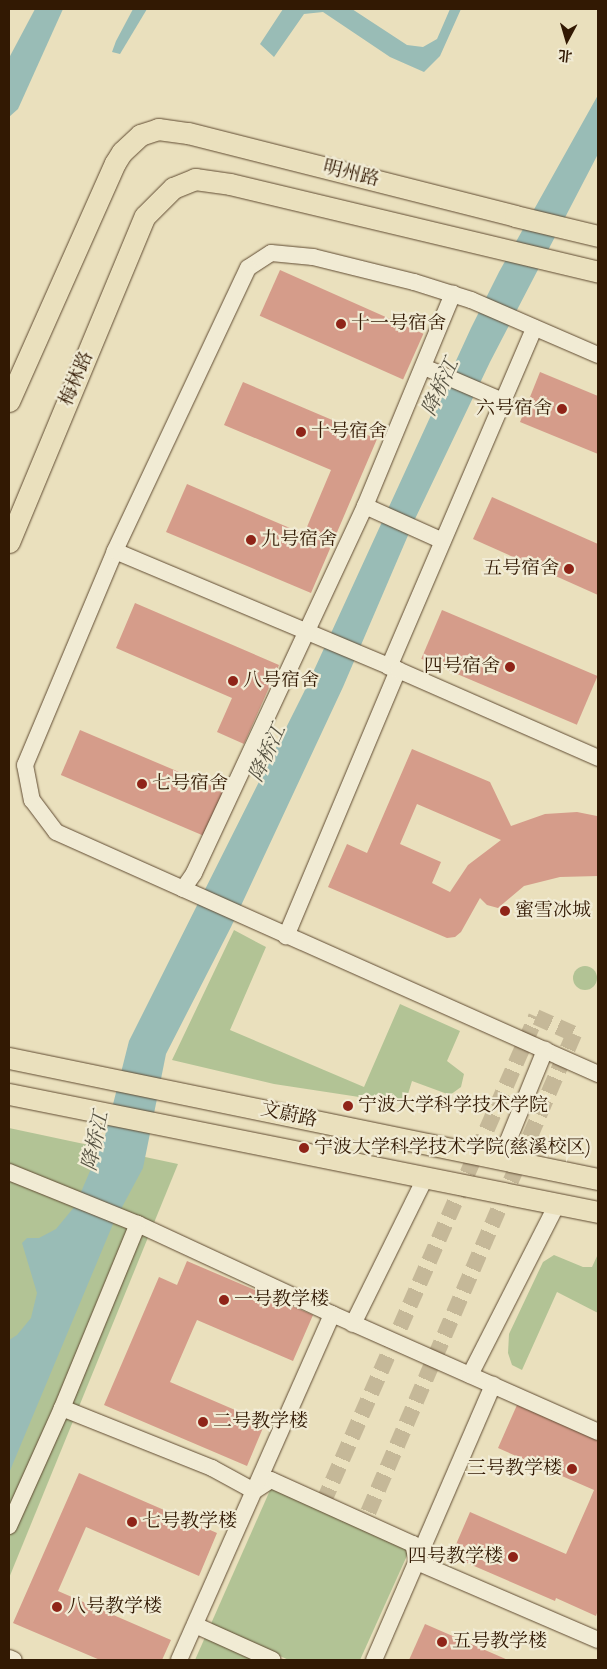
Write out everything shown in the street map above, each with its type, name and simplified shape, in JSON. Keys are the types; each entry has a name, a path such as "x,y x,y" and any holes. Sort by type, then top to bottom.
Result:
{"main road":[{"name":"明州路","path":"9,401 115,163 122,152 140,135 158,129 188,133 514,216 589,233"},
{"name":"明州路","path":"145,216 174,188 196,179 230,184 598,272"},
{"name":"梅林路","path":"9,542 145,216"},
{"name":"文蔚路","path":"9,1058 598,1179"},
{"name":"文蔚路","path":"9,1094 598,1212"}],"street":[{"path":"598,355 471,300 414,282 313,257 271,253 248,268 116,551 25,765 32,800 56,832 598,1074"},
{"path":"186,891 365,506 453,294"},
{"path":"286,936 443,541 534,328"},
{"path":"424,366 503,401"},
{"path":"365,506 443,541"},
{"path":"116,551 598,758"},
{"path":"501,1158 544,1050"},
{"path":"9,1172 138,1224 353,1324 598,1432"},
{"path":"353,1324 426,1178"},
{"path":"470,1375 557,1204"},
{"path":"9,1526 62,1408 138,1224"},
{"path":"179,1660 332,1314"},
{"path":"374,1660 493,1385"},
{"path":"62,1408 212,1468 254,1491"},
{"path":"254,1491 272,1480 413,1544 417,1562"},
{"path":"417,1562 598,1640"},
{"path":"194,1625 273,1660"},
{"path":"9,1658 14,1660"}],"green space":[{"path":"234,930 266,947 230,1030 364,1087 400,1004 460,1031 447,1061 464,1074 461,1087 450,1095 412,1081 405,1104 274,1084 172,1060"},
{"path":"585,966 594,969 597,978 594,987 585,990 576,987 573,978 576,969"},
{"path":"9,1128 178,1164 9,1578"},
{"path":"598,1254 598,1313 557,1292 522,1370 512,1365 508,1353 509,1334 543,1262 554,1255 583,1267 592,1267"},
{"path":"271,1488 410,1549 360,1660 289,1660 210,1626"},
{"path":"206,1635 263,1660 195,1660"}],"water":[{"path":"35,9 63,9 18,109 9,117 9,58"},
{"path":"133,9 147,9 120,54 112,52 116,41"},
{"path":"283,9 352,9 407,45 423,47 437,39 450,9 461,9 440,56 424,72 390,57 323,12 304,14 274,57 260,44"},
{"path":"598,95 598,154 490,362 415,519 343,687 231,927 166,1054 143,1168 113,1224 9,1473 9,1340 17,1335 31,1318 37,1293 22,1243 27,1238 39,1238 56,1229 75,1206 105,1136 129,1041 304,692 471,328 499,272"}],"building":[{"name":"十一号宿舍","path":"280,270 423,334 403,380 260,316"},
{"name":"六号宿舍","path":"540,372 598,396 598,454 520,422"},
{"path":"243,382 377,439 311,593 166,532 187,484 304,534 331,470 224,425"},
{"name":"五号宿舍","path":"492,497 598,544 598,595 473,539"},
{"name":"八号宿舍","path":"135,603 279,665 244,744 217,732 232,698 116,648"},
{"name":"四号宿舍","path":"442,610 598,676 577,725 421,659"},
{"name":"七号宿舍","path":"80,730 225,791 205,836 61,775"},
{"path":"412,749 490,782 511,826 545,814 577,812 597,816 598,876 560,877 524,886 498,908 487,905 480,898 461,932 455,937 447,938 328,887 347,844 367,853","holes":["417,804 501,840 468,865 450,892 432,883 441,862 400,844"]},
{"path":"187,1261 313,1315 293,1361 197,1320 193,1329 170,1382 265,1423 247,1466 104,1405 159,1277 177,1285"},
{"path":"517,1405 598,1440 598,1610 596,1616 556,1598 555,1601 451,1556 470,1512 566,1554 589,1502 594,1490 498,1448"},
{"path":"79,1473 217,1533 199,1576 86,1527 58,1591 171,1640 162,1660 100,1660 13,1623"},
{"name":"五号教学楼","path":"425,1624 508,1660 409,1660"}],"tunnel":[{"path":"323,1503 536,1017 574,1034 364,1522"}],"place":[{"name":"十一号宿舍","path":"341,324"},
{"name":"六号宿舍","path":"562,409"},
{"name":"十号宿舍","path":"301,432"},
{"name":"九号宿舍","path":"251,540"},
{"name":"五号宿舍","path":"569,569"},
{"name":"四号宿舍","path":"510,667"},
{"name":"八号宿舍","path":"233,681"},
{"name":"七号宿舍","path":"142,784"},
{"name":"蜜雪冰城","path":"505,911"},
{"name":"宁波大学科学技术学院","path":"348,1106"},
{"name":"宁波大学科学技术学院(慈溪校区)","path":"304,1148"},
{"name":"一号教学楼","path":"224,1300"},
{"name":"二号教学楼","path":"203,1422"},
{"name":"三号教学楼","path":"572,1469"},
{"name":"七号教学楼","path":"132,1522"},
{"name":"四号教学楼","path":"513,1557"},
{"name":"八号教学楼","path":"57,1607"},
{"name":"五号教学楼","path":"442,1642"}],"water label":[{"name":"降桥江","path":"440,387"},
{"name":"降桥江","path":"267,753"},
{"name":"降桥江","path":"95,1141"}]}
